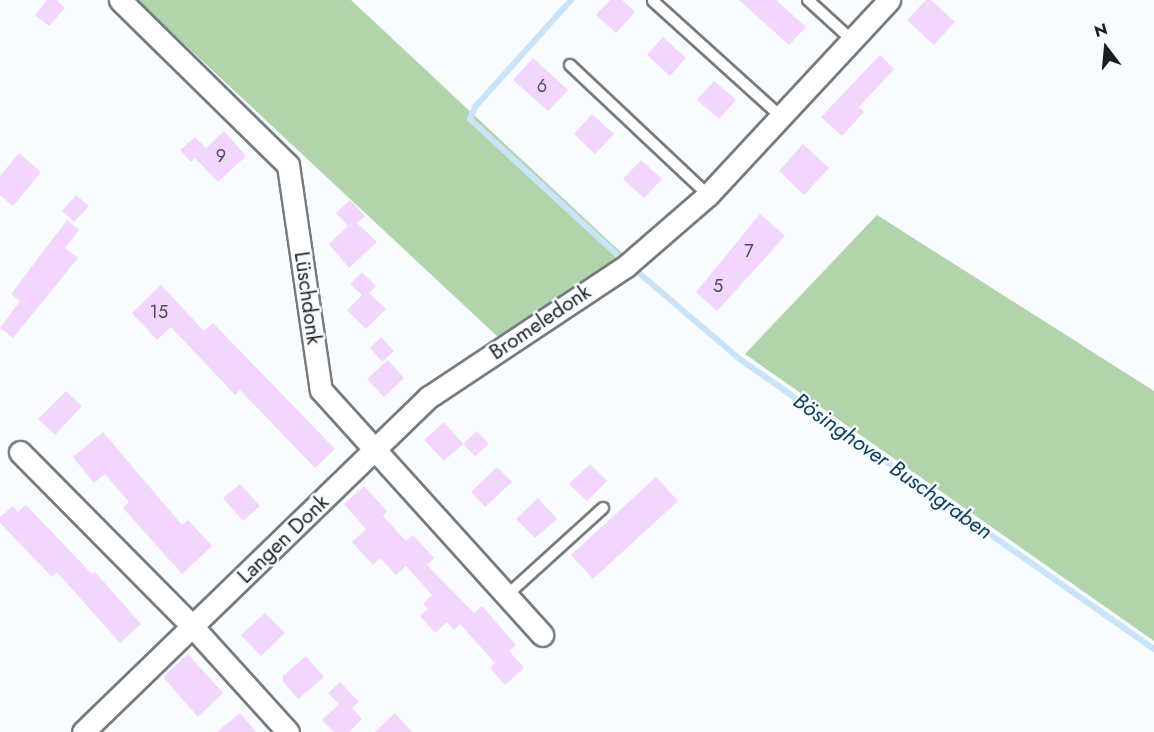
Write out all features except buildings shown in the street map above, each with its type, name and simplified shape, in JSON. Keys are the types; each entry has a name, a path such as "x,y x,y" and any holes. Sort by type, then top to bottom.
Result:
{"street":[{"name":"Lüschdonk","path":"120,0 288,165 321,390 374,452 542,635"},
{"name":"Bromeledonk","path":"374,452 429,398 626,266 708,195 779,115 889,0"},
{"path":"20,452 192,626 288,732"},
{"name":"Langen Donk","path":"82,732 374,452"}],"lane":[{"path":"808,0 852,40"},
{"path":"653,1 779,115"},
{"path":"570,65 708,195"},
{"path":"506,596 603,508"}],"green space":[{"path":"137,0 351,0 628,259 498,337"},
{"path":"877,215 1154,391 1154,641 745,354"}],"waterway":[{"name":"Bösinghover Buschgraben","path":"571,0 475,107 470,119 625,262"},
{"name":"Bösinghover Buschgraben","path":"639,273 741,360 1154,649"}]}
